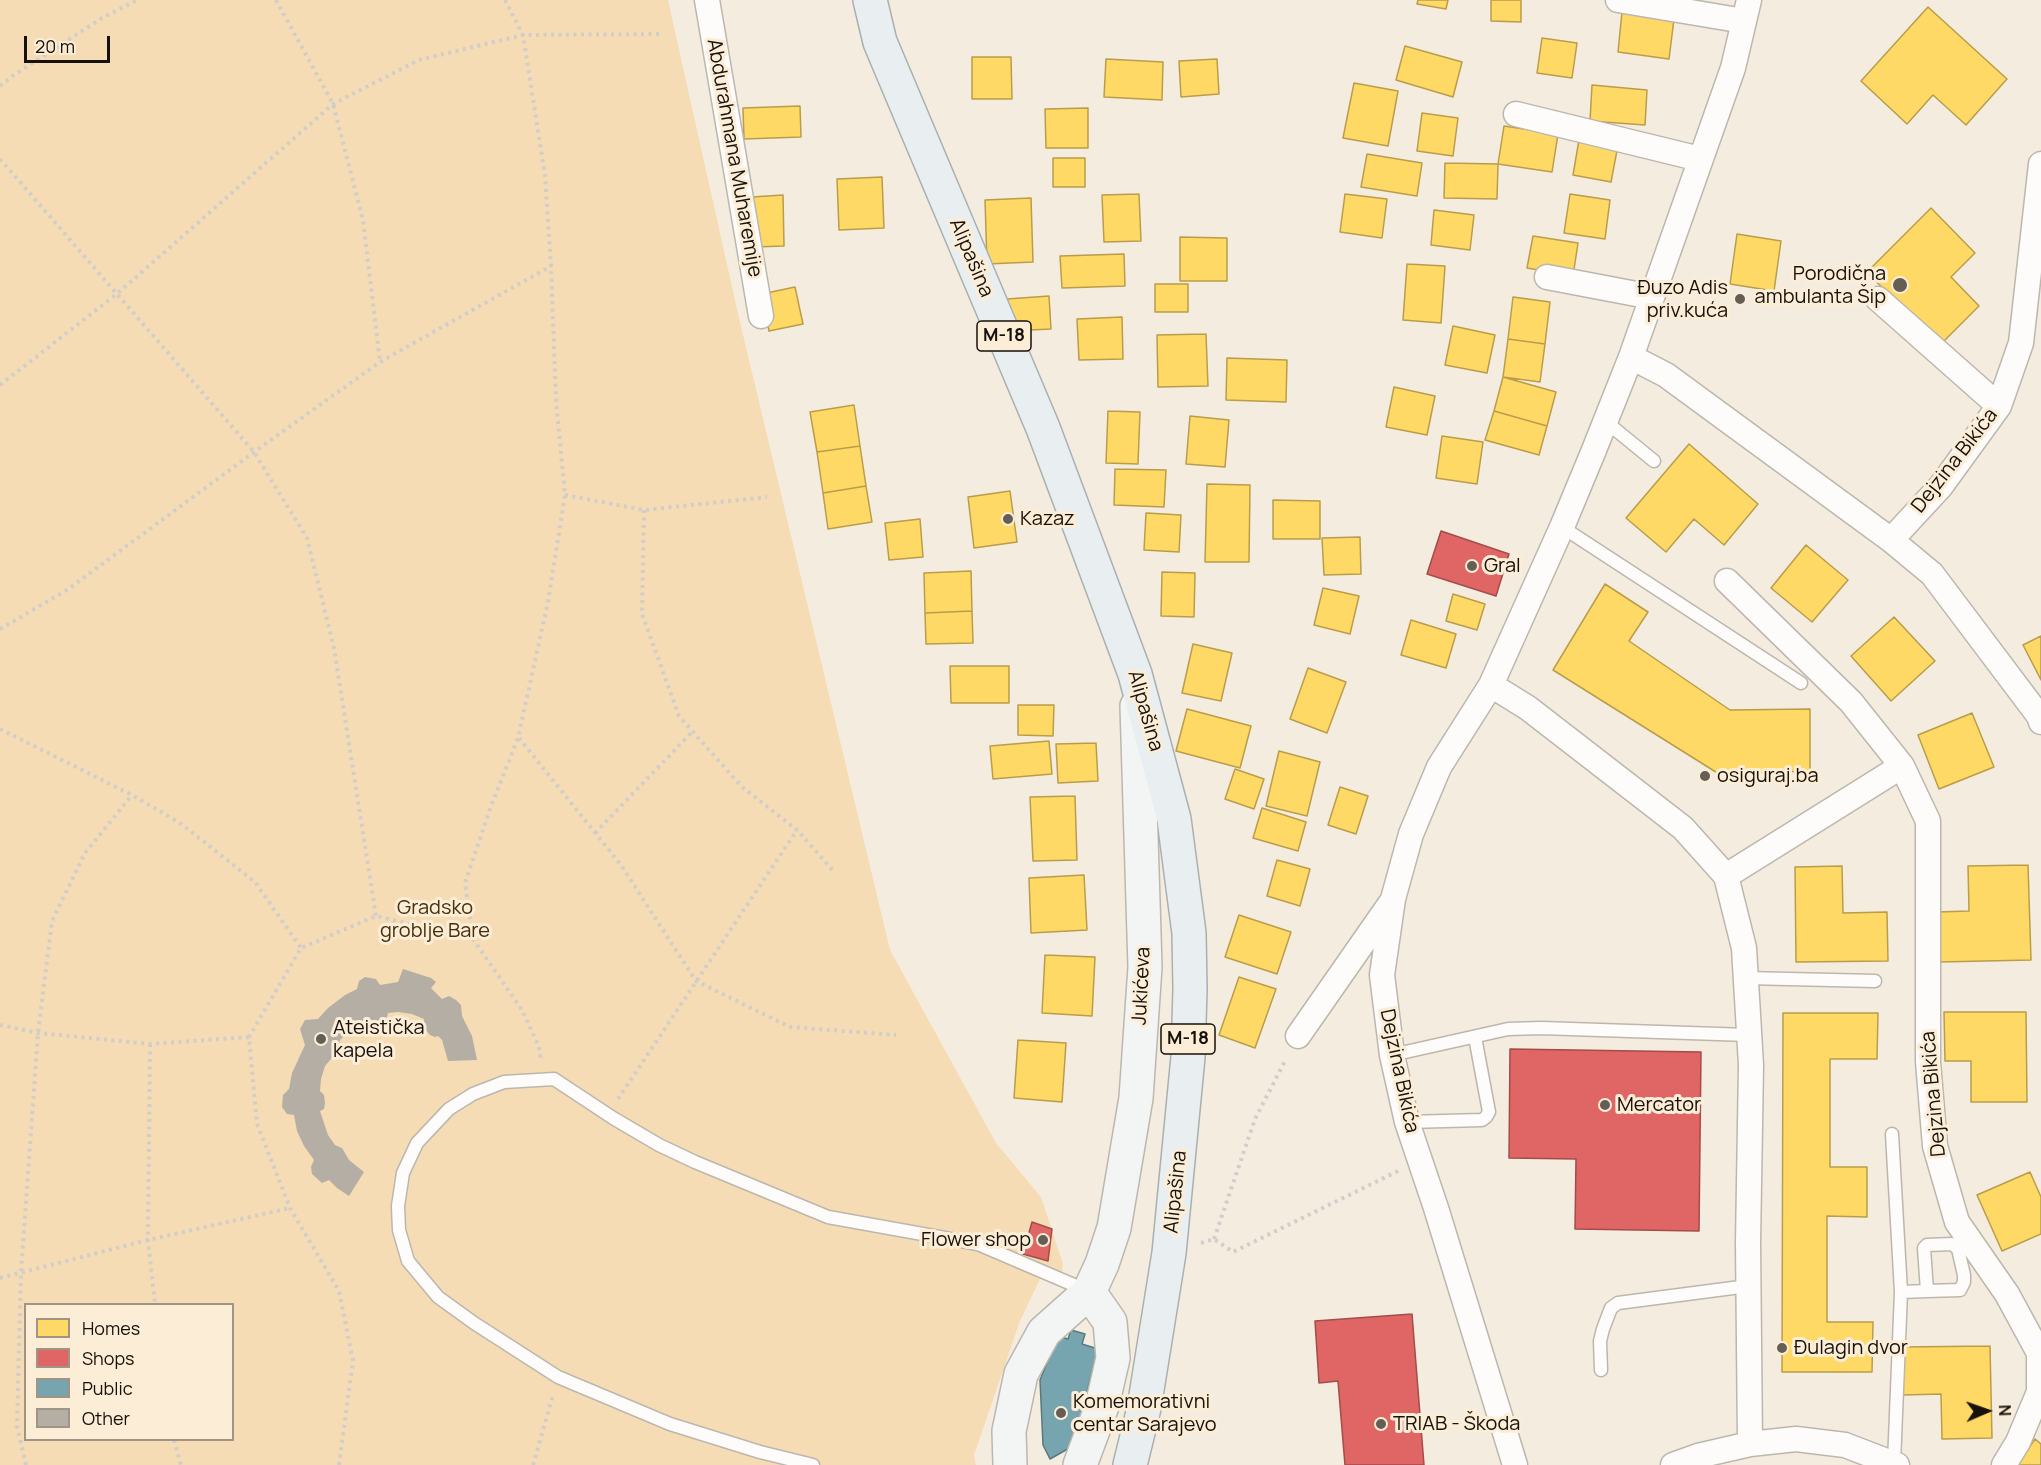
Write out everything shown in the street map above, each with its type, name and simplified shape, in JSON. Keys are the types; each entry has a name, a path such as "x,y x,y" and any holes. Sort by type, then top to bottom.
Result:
{"main road":[{"name":"Alipašina","path":"870,0 880,42 1043,428 1135,674 1174,819 1189,933 1190,988 1185,1101 1169,1253 1144,1408 1130,1465"}],"street":[{"name":"Abdurahmana Muharemije","path":"707,0 761,316"},
{"path":"1618,0 1746,11"},
{"name":"Dejzina Bikića","path":"1515,1465 1407,1122 1392,1055 1382,975 1393,899 1412,834 1439,767 1491,685 1562,526 1605,421 1652,297 1733,68 1746,11"},
{"path":"1515,114 1700,159"},
{"name":"Dejzina Bikića","path":"1891,540 1941,486 1999,406 2021,343 2041,164"},
{"path":"1547,276 1652,297"},
{"path":"1878,299 1999,406"},
{"path":"1630,357 1666,375 1891,540 1932,574 2039,716 2041,722"},
{"name":"Dejzina Bikića","path":"1727,581 1851,702 1902,766 1928,821 1928,1062 1935,1146 1957,1222 2007,1294 2039,1353 2040,1392 2018,1442 2004,1465"},
{"name":"Jukićeva","path":"1010,1465 1009,1431 1021,1374 1044,1332 1089,1292 1102,1264 1114,1228 1136,1086 1145,967 1135,674"},
{"path":"1491,685 1528,708 1683,828 1726,876 1743,948 1751,1065 1748,1286 1750,1444"},
{"path":"1726,876 1902,766"},
{"path":"1298,1036 1393,899"},
{"path":"1080,1465 1102,1406 1113,1358 1110,1322 1089,1292"},
{"path":"1673,1465 1698,1456 1750,1444 1796,1439 1845,1445 1896,1464"}],"lane":[{"path":"1605,421 1654,461"},
{"path":"1562,526 1801,683"},
{"path":"1745,978 1875,981"},
{"path":"1392,1055 1508,1029 1541,1028 1748,1035"},
{"path":"1407,1122 1482,1120 1486,1117 1489,1112 1475,1037"},
{"path":"813,1465 760,1452 670,1424 558,1377 438,1298 408,1261 399,1230 398,1206 403,1173 417,1143 449,1109 473,1094 504,1082 554,1079 659,1145 828,1217 978,1244 1089,1292"},
{"path":"1892,1134 1901,1292 1896,1464"},
{"path":"1901,1292 1927,1292 1960,1290 1964,1282 1964,1275 1958,1249 1952,1244 1931,1245 1924,1248 1927,1292"},
{"path":"1601,1370 1600,1341 1603,1329 1611,1308 1618,1303 1748,1286"}],"path":[{"path":"0,86 102,18 137,0"},
{"path":"276,0 333,104 363,220 380,362"},
{"path":"505,0 523,35 545,175 556,400 565,495 548,602 518,738 491,806 465,883 472,939 522,1010 538,1047 546,1079"},
{"path":"0,385 118,293 333,104 419,60 523,35 662,34"},
{"path":"0,159 254,452 307,538 334,648 376,916"},
{"path":"0,629 67,590 380,362 551,266"},
{"path":"565,495 644,510 767,497"},
{"path":"644,510 642,614 679,716 742,787 797,830 835,873"},
{"path":"0,729 132,795 180,823 255,882 301,948"},
{"path":"595,833 693,731"},
{"path":"518,738 621,865 696,981 790,1027 896,1035"},
{"path":"26,1465 17,1426 21,1273 38,1033 52,921 85,853 132,795"},
{"path":"607,1114 797,830"},
{"path":"339,1465 353,1361 339,1291 290,1208 258,1124 249,1037 301,948 376,916 472,939"},
{"path":"0,1025 38,1033 150,1044 249,1037"},
{"path":"1214,1239 1255,1119 1298,1036"},
{"path":"150,1044 148,1240 155,1303"},
{"path":"1233,1252 1420,1160"},
{"path":"0,1278 148,1240 290,1208"},
{"path":"533,1465 558,1377"},
{"path":"174,1441 181,1465"}],"green space":[{"name":"Gradsko groblje Bare","path":"0,0 668,0 739,318 890,950 996,1143 1041,1197 1063,1264 1060,1284 1040,1279 1020,1321 974,1455 976,1465 0,1465"}],"building: Homes":[{"path":"1418,0 1448,0 1446,9 1417,4"},
{"path":"1491,0 1521,0 1521,22 1491,21"},
{"path":"1928,7 2007,79 1966,125 1933,95 1907,124 1861,81"},
{"path":"1622,12 1674,19 1669,59 1618,52"},
{"path":"1542,38 1577,43 1572,78 1537,73"},
{"path":"1405,46 1462,62 1453,97 1396,80"},
{"path":"972,57 1011,57 1012,99 972,99"},
{"path":"1106,59 1163,62 1162,100 1104,97"},
{"path":"1217,59 1219,94 1181,97 1179,61"},
{"path":"1354,83 1398,91 1388,146 1343,138"},
{"path":"1592,85 1647,90 1645,125 1590,121"},
{"path":"800,106 801,137 744,139 743,108"},
{"path":"1088,108 1088,148 1046,148 1045,109"},
{"path":"1422,113 1458,118 1453,156 1417,151"},
{"path":"1504,126 1558,134 1552,172 1498,164"},
{"path":"1580,134 1619,140 1611,182 1573,175"},
{"path":"1367,154 1422,163 1417,196 1361,187"},
{"path":"1053,158 1085,158 1085,187 1053,187"},
{"path":"1445,163 1498,164 1497,199 1444,198"},
{"path":"882,177 884,228 839,230 837,179"},
{"path":"1139,194 1141,241 1104,242 1102,195"},
{"path":"1345,194 1387,199 1382,238 1340,232"},
{"path":"1570,194 1610,200 1605,239 1564,233"},
{"path":"783,195 784,246 754,247 752,197"},
{"path":"1031,198 1033,262 987,264 985,200"},
{"path":"1931,208 1975,253 1951,277 1979,306 1939,346 1867,272"},
{"path":"1434,210 1474,215 1470,250 1431,245"},
{"path":"1737,234 1781,241 1774,291 1730,284"},
{"path":"1533,236 1578,243 1573,276 1527,268"},
{"path":"1180,237 1227,238 1227,281 1180,281"},
{"path":"1124,254 1125,286 1062,288 1060,256"},
{"path":"1407,264 1445,266 1441,323 1403,320"},
{"path":"1155,284 1188,284 1188,312 1155,312"},
{"path":"795,287 803,324 769,331 762,294"},
{"path":"1049,296 1051,329 1009,331 1007,299"},
{"path":"1513,297 1550,302 1545,344 1508,339"},
{"path":"1122,317 1123,359 1079,360 1077,319"},
{"path":"1453,326 1495,335 1487,373 1445,365"},
{"path":"1206,334 1208,386 1158,387 1157,335"},
{"path":"1508,339 1545,344 1540,382 1503,377"},
{"path":"1227,358 1287,360 1286,402 1226,400"},
{"path":"1503,377 1556,392 1547,426 1494,411"},
{"path":"1394,387 1435,396 1427,435 1386,427"},
{"path":"854,405 860,446 817,452 810,412"},
{"path":"1108,411 1140,412 1138,464 1106,463"},
{"path":"1494,411 1547,426 1539,455 1485,440"},
{"path":"1190,416 1229,420 1225,467 1186,464"},
{"path":"1442,436 1483,442 1477,484 1436,478"},
{"path":"1689,444 1758,504 1724,545 1694,519 1666,552 1626,518"},
{"path":"860,446 866,486 823,493 817,452"},
{"path":"1115,469 1166,470 1164,507 1114,505"},
{"path":"1207,484 1250,485 1249,562 1205,562"},
{"path":"866,486 872,522 828,529 823,493"},
{"path":"1010,491 1017,542 974,548 968,497"},
{"path":"1273,500 1320,501 1320,539 1273,539"},
{"path":"1146,513 1181,515 1179,552 1144,550"},
{"path":"920,519 923,557 889,560 885,523"},
{"path":"1360,537 1361,574 1324,575 1322,538"},
{"path":"1806,545 1848,580 1812,622 1771,588"},
{"path":"971,571 972,611 925,613 924,573"},
{"path":"1162,572 1195,573 1194,617 1161,616"},
{"path":"1605,584 1648,612 1629,641 1730,710 1810,709 1810,771 1719,774 1553,670"},
{"path":"1323,588 1359,596 1350,634 1314,625"},
{"path":"1453,594 1485,604 1477,630 1446,621"},
{"path":"972,611 973,643 926,644 925,613"},
{"path":"1894,617 1935,661 1891,701 1851,656"},
{"path":"1411,620 1456,634 1446,668 1401,655"},
{"path":"2041,636 2041,680 2023,645"},
{"path":"1193,644 1232,653 1221,701 1182,693"},
{"path":"950,666 1009,666 1009,703 951,703"},
{"path":"1308,668 1346,682 1327,733 1290,719"},
{"path":"1018,705 1054,705 1053,736 1018,735"},
{"path":"1187,709 1251,726 1240,768 1176,751"},
{"path":"1972,713 1994,767 1939,789 1918,735"},
{"path":"1049,741 1052,774 993,779 990,746"},
{"path":"1096,743 1098,781 1058,783 1056,744"},
{"path":"1279,751 1320,762 1307,816 1266,806"},
{"path":"1235,769 1264,779 1254,809 1225,799"},
{"path":"1340,787 1368,796 1356,834 1328,825"},
{"path":"1075,796 1077,860 1033,861 1030,797"},
{"path":"1262,808 1306,822 1298,851 1253,838"},
{"path":"1277,860 1310,869 1300,906 1267,896"},
{"path":"2028,865 2031,960 1939,962 1937,912 1969,911 1968,866"},
{"path":"1842,866 1843,913 1887,912 1888,961 1796,962 1795,867"},
{"path":"1084,875 1087,930 1031,933 1029,878"},
{"path":"1239,915 1291,932 1277,974 1225,957"},
{"path":"1045,955 1095,957 1092,1016 1042,1013"},
{"path":"1239,977 1276,989 1255,1048 1219,1035"},
{"path":"1944,1012 2026,1012 2027,1102 1971,1102 1971,1061 1945,1061"},
{"path":"1783,1013 1878,1013 1877,1059 1830,1059 1830,1167 1867,1167 1867,1217 1827,1216 1827,1322 1873,1322 1872,1372 1782,1372"},
{"path":"1018,1040 1066,1043 1062,1102 1014,1098"},
{"path":"2030,1172 2041,1197 2041,1234 2002,1251 1977,1195"},
{"path":"1990,1346 1992,1438 1942,1439 1941,1394 1903,1395 1903,1347"},
{"path":"2035,1439 2041,1444 2041,1465 2017,1465"}],"building: Shops":[{"path":"1441,531 1509,554 1496,596 1427,574"},
{"name":"Mercator","path":"1510,1049 1701,1052 1699,1231 1575,1229 1576,1159 1509,1158"},
{"path":"1032,1222 1052,1229 1048,1261 1023,1254"},
{"name":"TRIAB - Škoda","path":"1412,1314 1424,1465 1345,1465 1338,1381 1319,1383 1315,1321"}],"building: Public":[{"name":"Komemorativni centar Sarajevo","path":"1071,1330 1085,1334 1082,1344 1098,1349 1073,1446 1050,1459 1043,1445 1040,1380 1058,1336 1068,1339"}],"building: Other":[{"path":"403,969 431,978 436,982 431,988 442,999 449,996 461,1005 462,1016 472,1036 477,1060 448,1061 442,1040 438,1036 430,1035 424,1028 424,1019 412,1014 388,1013 382,1021 369,1019 349,1031 340,1040 337,1052 325,1066 321,1079 320,1091 324,1095 325,1103 324,1109 320,1111 328,1135 335,1145 342,1148 349,1160 364,1172 349,1196 329,1180 322,1183 312,1174 311,1167 314,1160 297,1131 294,1115 287,1114 282,1107 283,1095 289,1089 292,1073 305,1045 300,1029 305,1020 318,1019 328,1008 357,989 359,981 365,977 376,979 380,985 398,982"}],"place":[{"name":"Porodična ambulanta Šip","path":"1900,285"},
{"name":"Đuzo Adis priv.kuća","path":"1740,299"},
{"name":"Kazaz","path":"1008,519"},
{"name":"Gral","path":"1472,566"},
{"name":"osiguraj.ba","path":"1705,776"},
{"name":"Ateistička kapela","path":"321,1039"},
{"name":"Mercator","path":"1605,1105"},
{"name":"Flower shop","path":"1043,1240"},
{"name":"Đulagin dvor","path":"1782,1348"},
{"name":"Komemorativni centar Sarajevo","path":"1061,1413"},
{"name":"TRIAB - Škoda","path":"1381,1424"}]}
